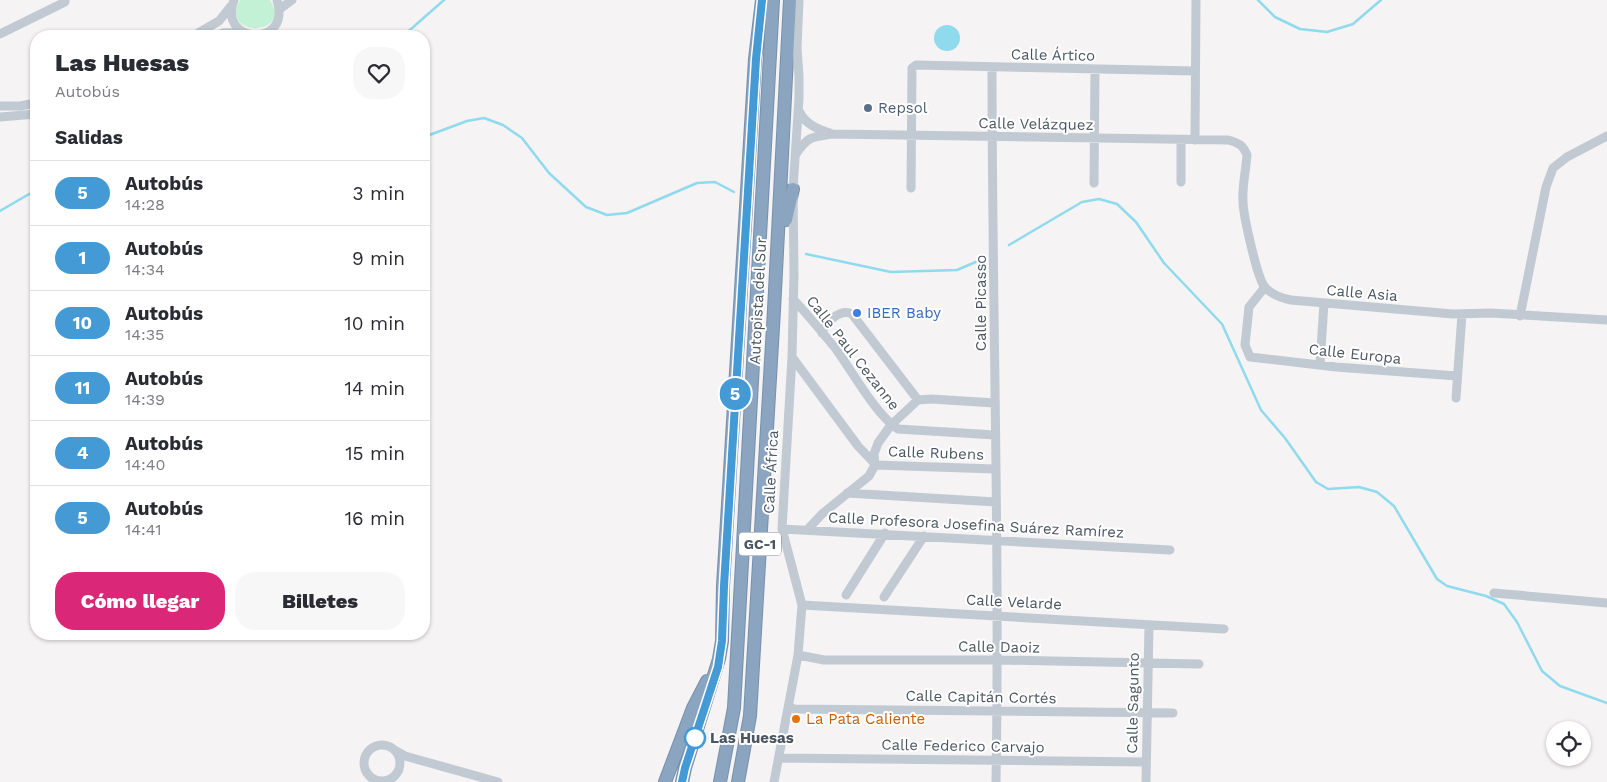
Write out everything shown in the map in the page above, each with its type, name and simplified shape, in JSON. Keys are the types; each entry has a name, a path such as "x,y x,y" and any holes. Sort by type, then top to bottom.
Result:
{"highway":[{"path":"682,782 718,667 722,641 724,576 755,68 762,0"},
{"name":"Autopista del Sur","path":"720,782 734,708 773,0"},
{"name":"Autopista del Sur","path":"738,782 750,716 790,0"},
{"path":"774,310 781,277 797,48"},
{"path":"786,220 793,189"},
{"path":"665,782 693,708 711,674 722,641"}],"street":[{"path":"0,34 65,2 65,0"},
{"path":"271,30 276,24 278,5 292,0"},
{"name":"Calle África","path":"774,782 798,655 802,605 782,529 792,357 793,189 799,111 797,48 799,0"},
{"path":"1195,140 1196,0"},
{"path":"233,3 231,16 235,25 240,30"},
{"path":"203,30 219,21 233,3"},
{"name":"Calle Ártico","path":"911,136 912,68 916,65 1095,70 1195,68"},
{"name":"Calle Picasso","path":"992,67 998,615 996,782"},
{"path":"1094,183 1095,70"},
{"path":"0,106 30,104"},
{"name":"Calle Velázquez","path":"799,111 802,117 810,124 832,134"},
{"path":"0,117 30,114"},
{"name":"Calle Velázquez","path":"796,154 804,142 814,137 832,134 1228,140 1239,143 1247,155 1242,200 1244,212 1259,276 1265,287"},
{"path":"911,136 911,188"},
{"path":"1520,316 1546,187 1553,168 1567,157 1607,136"},
{"path":"1180,182 1181,140"},
{"name":"Calle Asia","path":"1265,287 1281,298 1324,303 1462,314 1491,313 1607,320"},
{"name":"Calle Europa","path":"1265,287 1249,307 1245,345 1250,357 1336,367 1457,376"},
{"name":"Calle Paul Cezanne","path":"793,299 822,333 891,425"},
{"path":"1320,364 1324,303"},
{"path":"822,333 824,326 841,313 847,312 852,314 918,400"},
{"path":"1456,398 1462,314"},
{"path":"810,318 818,321 829,321"},
{"path":"792,357 858,446 875,465"},
{"path":"807,530 822,514 869,476 875,465 874,454 878,443 891,425 918,400 995,403"},
{"path":"891,425 898,429 995,435"},
{"name":"Calle Rubens","path":"875,465 995,469"},
{"path":"847,493 996,502"},
{"name":"Calle Profesora Josefina Suárez Ramírez","path":"782,529 1170,550"},
{"path":"846,595 885,534"},
{"path":"884,597 924,536"},
{"path":"1494,593 1607,603"},
{"name":"Calle Velarde","path":"802,605 1224,628"},
{"name":"Calle Sagunto","path":"1146,782 1149,624"},
{"name":"Calle Daoiz","path":"798,655 824,660 998,660 1199,664"},
{"name":"Calle Capitán Cortés","path":"789,706 794,709 1174,712"},
{"path":"398,782 376,780 371,777 364,767 364,761 369,750 386,745 405,756 498,782"},
{"path":"388,781 393,778 400,768 400,756 396,751"},
{"name":"Calle Federico Carvajo","path":"779,758 1146,762"}],"green space":[{"path":"240,0 270,0 275,12 272,21 265,26 256,28 246,26 239,21 236,12"}],"water":[{"path":"947,25 956,29 960,38 956,47 947,51 938,47 934,38 938,29"}],"waterway":[{"path":"410,30 444,0"},
{"path":"1258,0 1275,17 1300,29 1327,32 1353,24 1381,0"},
{"path":"430,135 467,121 484,118 503,125 522,138 549,173 586,207 607,215 627,213 697,183 715,182 734,192"},
{"path":"0,211 30,194"},
{"path":"1009,245 1082,202 1099,199 1117,204 1136,222 1164,263 1222,324 1261,410 1285,438 1316,482 1328,489 1359,487 1377,492 1394,506 1437,579 1447,586 1486,596 1504,604 1517,622 1542,671 1560,686 1607,703"},
{"path":"806,254 891,272 957,270 978,261"}],"bus line":[{"name":"5","path":"682,782 718,667 722,641 756,59 762,0"}],"place":[{"name":"Repsol","path":"868,108"},
{"name":"IBER Baby","path":"857,313"},
{"name":"La Pata Caliente","path":"796,719"},
{"name":"Las Huesas","path":"695,738"}]}
